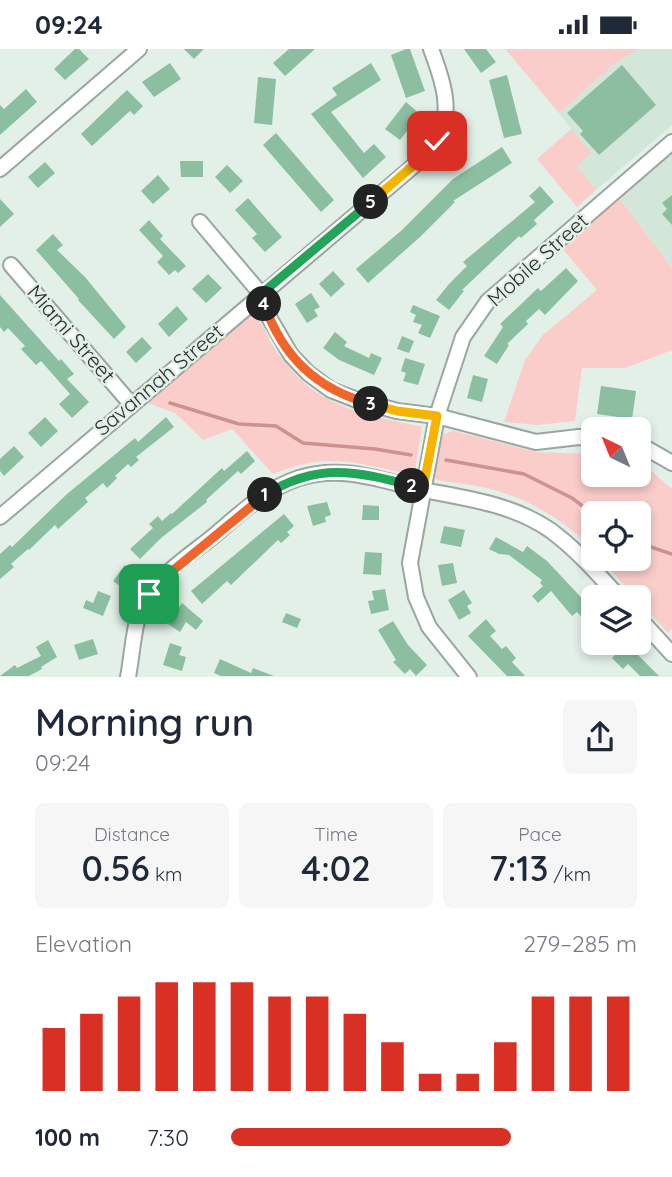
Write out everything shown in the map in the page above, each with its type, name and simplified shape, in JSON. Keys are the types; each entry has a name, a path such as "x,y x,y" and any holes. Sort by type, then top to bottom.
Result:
{"street":[{"path":"0,169 139,49"},
{"name":"Savannah Street","path":"0,517 416,163 437,141 444,121 446,97 431,49"},
{"name":"Mobile Street","path":"469,677 429,627 416,597 410,563 437,416 463,337 488,301 672,142"},
{"path":"200,222 261,294 270,319 291,355 315,379 331,390 397,411 437,416 536,442 581,437"},
{"name":"Miami Street","path":"11,265 131,404"},
{"path":"651,451 672,463"},
{"path":"128,677 139,613 149,594 165,577 256,500 301,477 331,471 373,476 515,511 549,530 580,555 608,585"},
{"path":"651,631 672,655"}],"shaded area":[{"path":"505,49 641,49 619,60 559,113"},
{"path":"641,49 672,49 672,125 596,190 577,166 590,153 559,113 619,60"},
{"path":"571,129 591,153 577,166 596,190 577,207 537,159"},
{"path":"672,153 672,268 620,199"},
{"path":"620,199 672,268 672,350 625,368 582,368 575,421 537,425 504,422 525,360 543,335 597,290 562,248"},
{"path":"252,315 262,325 273,346 290,368 318,393 350,409 422,427 415,470 408,474 356,463 325,461 292,467 273,474 232,429 203,440 175,413 145,402 246,317"},
{"path":"454,431 536,452 581,454 581,487 651,487 651,471 672,489 672,629 668,633 651,614 651,585 624,585 612,571 651,571 651,501 581,501 581,538 530,503 486,488 437,480 433,474 443,434"}],"building":[{"path":"75,49 79,49 89,59 65,80 54,69"},
{"path":"184,49 204,49 194,59"},
{"path":"289,49 315,49 285,76 273,63"},
{"path":"410,49 425,91 406,98 391,55"},
{"path":"464,49 486,49 496,62 481,73"},
{"path":"170,63 181,79 154,97 142,82"},
{"path":"371,63 381,80 331,112 364,153 374,144 386,157 363,178 311,114 337,95 332,88"},
{"path":"622,65 656,105 599,155 580,134 583,131 567,113"},
{"path":"507,75 522,134 504,138 489,80"},
{"path":"258,77 276,79 272,125 254,123"},
{"path":"26,89 37,102 0,135 0,105 4,109"},
{"path":"127,90 143,106 134,115 130,111 92,146 81,134"},
{"path":"406,102 420,114 400,140 385,129"},
{"path":"276,133 334,200 321,212 263,145"},
{"path":"502,147 512,163 453,201 455,202 420,237 368,283 356,269 402,230 453,179"},
{"path":"180,161 203,161 203,177 181,177"},
{"path":"45,162 55,173 38,188 28,177"},
{"path":"227,165 243,181 230,193 215,177"},
{"path":"158,175 170,189 153,204 141,191"},
{"path":"540,186 554,202 534,220 537,224 521,238 519,236 462,290 464,291 449,310 436,300 467,266 463,262 535,202 529,196"},
{"path":"672,195 672,225 662,214 667,209 662,203"},
{"path":"248,198 282,237 265,252 252,238 257,234 235,210"},
{"path":"0,199 14,214 0,227"},
{"path":"149,220 163,236 160,239 186,266 178,273 175,270 169,275 157,262 163,256 139,230"},
{"path":"53,234 63,245 57,250 85,277 126,327 114,339 36,250"},
{"path":"566,268 578,281 545,315 539,309 526,321 528,324 507,344 509,345 497,364 484,356 503,327 500,324 538,288 541,291"},
{"path":"333,271 345,284 331,297 319,284"},
{"path":"208,274 222,288 206,303 192,289"},
{"path":"311,293 320,307 314,310 318,316 307,323 295,304"},
{"path":"0,295 74,374 67,379 89,402 72,418 59,404 70,394 41,361 36,365 21,349 25,346 8,328 4,332 0,327"},
{"path":"413,305 440,316 430,338 418,333 422,325 413,322 416,315 410,312"},
{"path":"177,306 188,319 169,337 158,324"},
{"path":"335,332 347,342 344,346 369,358 371,353 382,358 374,375 339,360 323,348"},
{"path":"402,336 414,341 409,353 397,349"},
{"path":"142,337 152,348 136,363 126,352"},
{"path":"405,358 425,364 418,385 403,381 406,373 401,371"},
{"path":"473,375 488,379 482,402 467,398"},
{"path":"601,386 636,391 632,417 597,414"},
{"path":"45,417 58,431 41,447 28,433"},
{"path":"166,417 174,427 136,457 139,460 131,467 128,464 107,488 103,483 85,498 88,502 58,529 55,525 11,564 14,567 0,579 0,554 10,545 12,547 67,494 135,438 138,442"},
{"path":"14,446 24,457 4,476 0,471 0,459"},
{"path":"247,451 255,461 241,474 238,471 206,500 207,502 161,538 140,559 130,549 153,528 149,524 158,516 162,521 172,514 222,468 224,471"},
{"path":"327,502 331,515 325,517 326,522 313,526 307,506"},
{"path":"363,505 379,506 379,520 362,520"},
{"path":"284,514 294,526 287,532 290,535 281,543 278,540 231,585 227,581 202,604 191,591"},
{"path":"444,526 465,530 461,547 440,543"},
{"path":"496,537 523,552 527,546 547,561 581,597 581,616 577,612 572,616 551,591 538,603 532,596 543,586 540,583 542,580 509,555 489,549"},
{"path":"365,552 382,553 381,575 363,574"},
{"path":"453,563 457,583 442,586 438,565"},
{"path":"125,565 132,570 120,586 113,581"},
{"path":"385,589 389,610 371,614 368,601 374,600 372,591"},
{"path":"464,590 472,603 467,606 471,613 459,620 448,600"},
{"path":"98,591 111,596 103,616 83,608 86,600 93,603"},
{"path":"182,603 203,621 196,630 186,622 180,632 168,624"},
{"path":"286,613 301,619 297,628 282,622"},
{"path":"486,619 496,631 490,636 502,649 506,646 516,658 512,662 525,676 507,676 468,636"},
{"path":"393,621 408,645 427,665 416,676 410,669 405,674 393,662 396,660 378,630"},
{"path":"93,639 98,654 79,660 74,645"},
{"path":"48,640 57,657 41,667 42,669 29,676 0,676 15,665 17,668 41,656 36,647"},
{"path":"170,643 182,647 179,655 186,657 182,671 163,665"},
{"path":"615,655 638,655 659,676 640,676 628,664 623,669 612,658"},
{"path":"220,659 251,673 253,668 274,676 221,676 214,673"}],"waterway":[{"path":"170,403 239,424 276,426 303,443 411,455"},
{"path":"446,460 524,474 581,505"},
{"path":"651,547 672,554"}],"route":[{"path":"149,594 165,577 256,500 301,477 331,471 373,476 423,489 437,416 397,411 331,390 308,373 291,355 270,319 261,294 416,163 437,141"}]}
